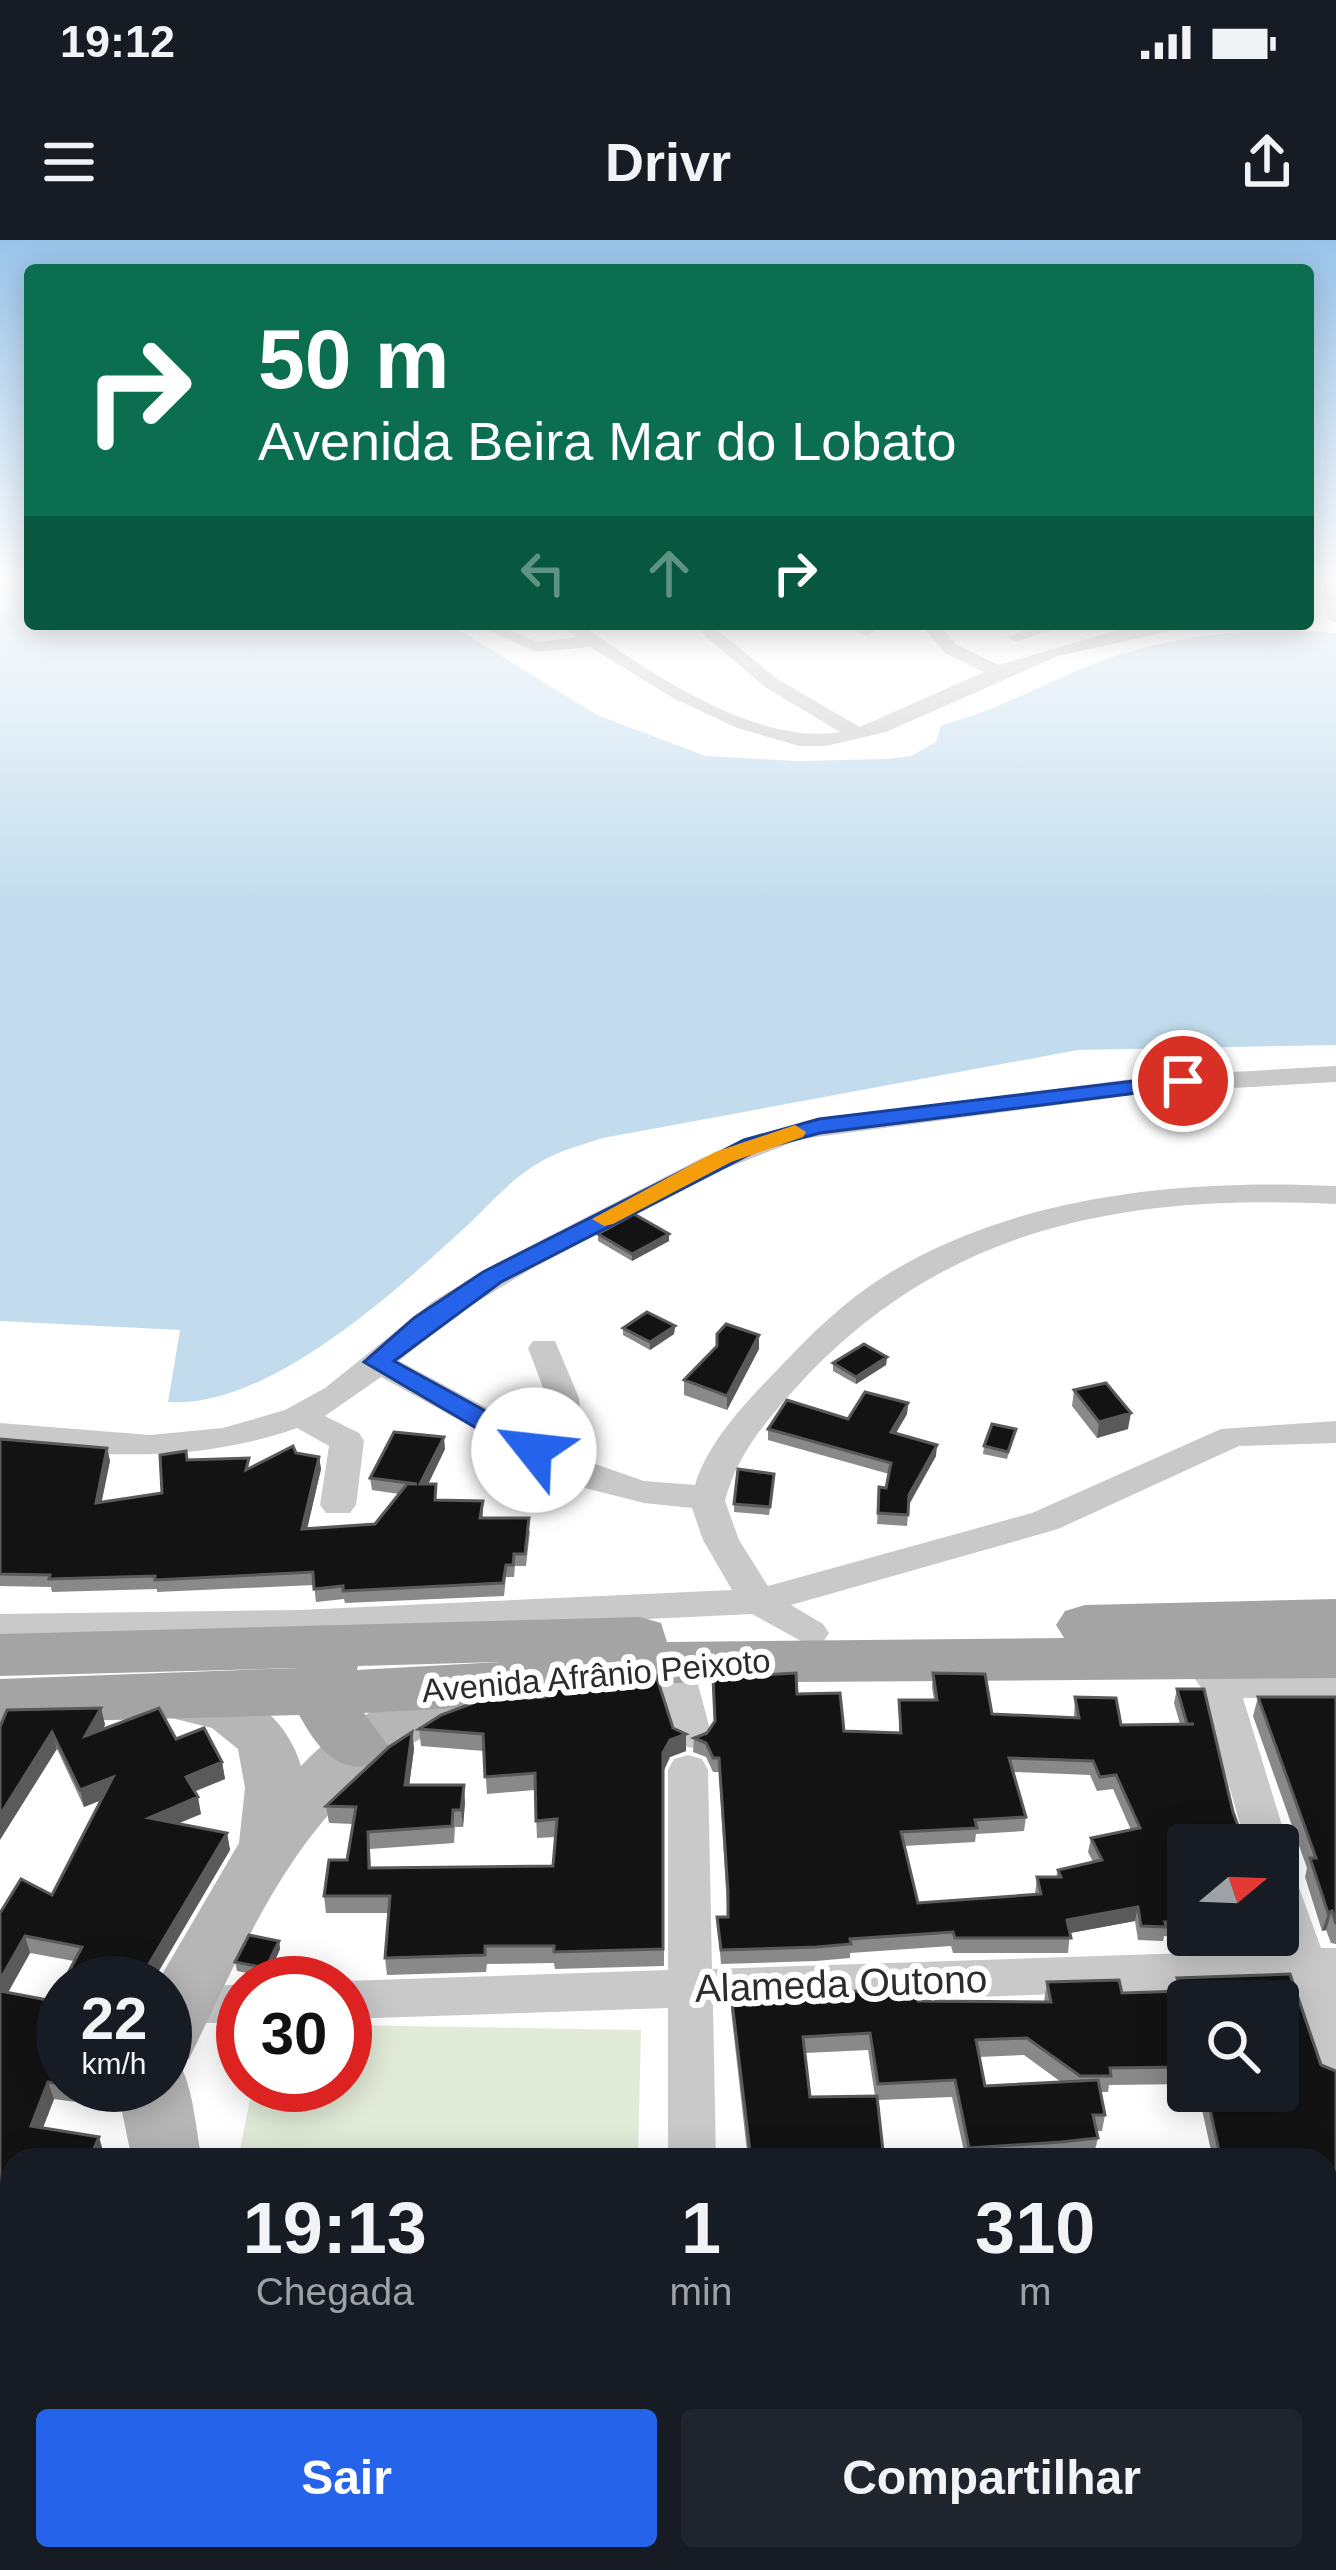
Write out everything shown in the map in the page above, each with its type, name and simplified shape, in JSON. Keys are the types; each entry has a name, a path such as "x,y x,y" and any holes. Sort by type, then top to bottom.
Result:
{"main road":[{"name":"Avenida Afrânio Peixoto","path":"0,1655 335,1699 810,1633 1336,1619"},
{"name":"Avenida Afrânio Peixoto","path":"0,1701 335,1699 514,1684 673,1661 1210,1672 1336,1657"},
{"path":"171,1697 233,1713 259,1733 274,1770 277,1799 269,1842"},
{"path":"259,1733 335,1699"},
{"path":"192,1983 269,1842 335,1699"},
{"path":"156,2112 164,2148"}],"street":[{"path":"678,692 780,736 809,740 859,735 956,692"},
{"path":"693,701 731,692"},
{"path":"762,692 859,735"},
{"path":"0,1434 150,1448 254,1431 298,1416 349,1388 423,1323 492,1277 723,1157 783,1135 819,1126 1148,1084 1336,1074"},
{"path":"810,1633 759,1601 710,1519 707,1498 736,1442 804,1360 884,1290 938,1260 996,1237 1148,1198 1252,1189 1336,1195"},
{"path":"544,1348 562,1398 568,1468"},
{"path":"377,1362 568,1468 630,1490 707,1498"},
{"path":"298,1416 347,1441 338,1505"},
{"path":"0,1627 299,1623 759,1601 1045,1521 1233,1436 1336,1432"},
{"path":"673,1661 689,1751 692,2148"},
{"path":"1260,1824 1210,1672 1336,1682"},
{"path":"1299,1926 1319,1966 1336,2066"},
{"name":"Alameda Outono","path":"372,1999 1319,1966"}],"green space":[{"path":"372,2025 641,2030 638,2148 240,2148 248,2112 372,2112"}],"water":[{"path":"0,692 559,692 597,715 706,756 796,761 911,756 936,742 941,725 1029,692 1336,692 1336,1045 1078,1050 603,1138 530,1168 398,1287 324,1344 245,1387 206,1399 168,1402 180,1330 0,1321"}],"building":[{"path":"634,1214 669,1234 632,1254 598,1234"},
{"path":"647,1312 675,1326 650,1342 623,1328"},
{"path":"726,1324 759,1335 727,1396 684,1380 717,1346 717,1334"},
{"path":"864,1344 887,1357 856,1377 833,1363"},
{"path":"1106,1383 1131,1413 1099,1422 1074,1390"},
{"path":"865,1392 908,1403 891,1432 937,1445 909,1495 908,1515 878,1513 879,1487 886,1488 891,1463 768,1429 787,1400 848,1419"},
{"path":"992,1424 1016,1429 1008,1452 984,1446"},
{"path":"394,1432 444,1437 420,1484 436,1484 435,1500 483,1501 480,1518 529,1518 525,1554 514,1554 503,1583 343,1591 343,1586 314,1589 313,1572 155,1580 155,1576 49,1579 50,1575 0,1574 0,1439 107,1448 96,1503 162,1493 160,1455 186,1451 187,1460 249,1458 246,1470 293,1446 296,1453 319,1457 302,1529 375,1524 407,1484 417,1484 370,1478"},
{"path":"738,1469 774,1474 770,1507 734,1504"},
{"path":"796,1673 797,1694 840,1693 844,1731 901,1733 899,1700 937,1700 933,1673 985,1674 992,1714 1079,1718 1075,1697 1116,1698 1121,1725 1194,1724 1187,1724 1177,1689 1204,1689 1237,1824 1167,1824 1166,1927 1141,1926 1138,1907 1067,1920 1071,1938 955,1938 953,1932 850,1939 851,1944 817,1947 721,1950 717,1917 728,1917 728,1892 719,1758 713,1758 706,1743 694,1738 707,1733 715,1721 713,1678","holes":["1009,1758 1093,1761 1100,1777 1116,1775 1140,1828 1091,1838 1102,1860 1058,1870 1061,1877 1037,1877 1041,1894 918,1903 901,1832 977,1828 975,1820 1026,1817"]},
{"path":"656,1675 673,1728 686,1734 670,1740 663,1753 663,1949 554,1952 554,1946 485,1946 485,1955 385,1958 390,1896 324,1896 329,1860 347,1860 356,1807 326,1806 389,1747 412,1732 405,1785 464,1785 461,1810 453,1810 452,1826 368,1832 369,1868 553,1866 557,1819 536,1821 535,1773 485,1777 483,1734 419,1729 478,1701 545,1697 546,1688"},
{"path":"1258,1697 1336,1697 1336,1924 1332,1911 1328,1913 1310,1858 1316,1858"},
{"path":"101,1708 85,1736 159,1708 176,1739 204,1728 222,1762 186,1777 198,1797 149,1818 227,1833 154,1956 77,1956 82,1947 25,1936 0,1980 0,1913 21,1879 52,1895 113,1777 80,1790 52,1732 0,1815 0,1727 7,1710"},
{"path":"249,1935 279,1941 272,1956 238,1956"},
{"path":"1290,1974 1292,1980 1178,1980"},
{"path":"1119,1980 1122,1993 1167,1992 1167,2067 1110,2068 1111,2076 1080,2076 1027,2038 976,2040 985,2086 1098,2080 1105,2115 1093,2115 1098,2138 969,2148 955,2080 878,2084 870,2033 803,2037 810,2097 877,2096 883,2148 750,2148 731,1993 798,1991 799,1995 915,1987 918,2001 1051,2002 1047,1982"},
{"path":"0,1991 36,1998 36,2112 31,2126 99,2137 94,2148 0,2148"},
{"path":"1299,2000 1321,2065 1336,2071 1336,2148 1218,2148 1211,2112 1299,2112"}],"slow traffic":[{"path":"604,1219 723,1157 795,1132"}],"route":[{"path":"534,1450 377,1362 423,1323 492,1277 752,1144 819,1126 1183,1081"}]}
